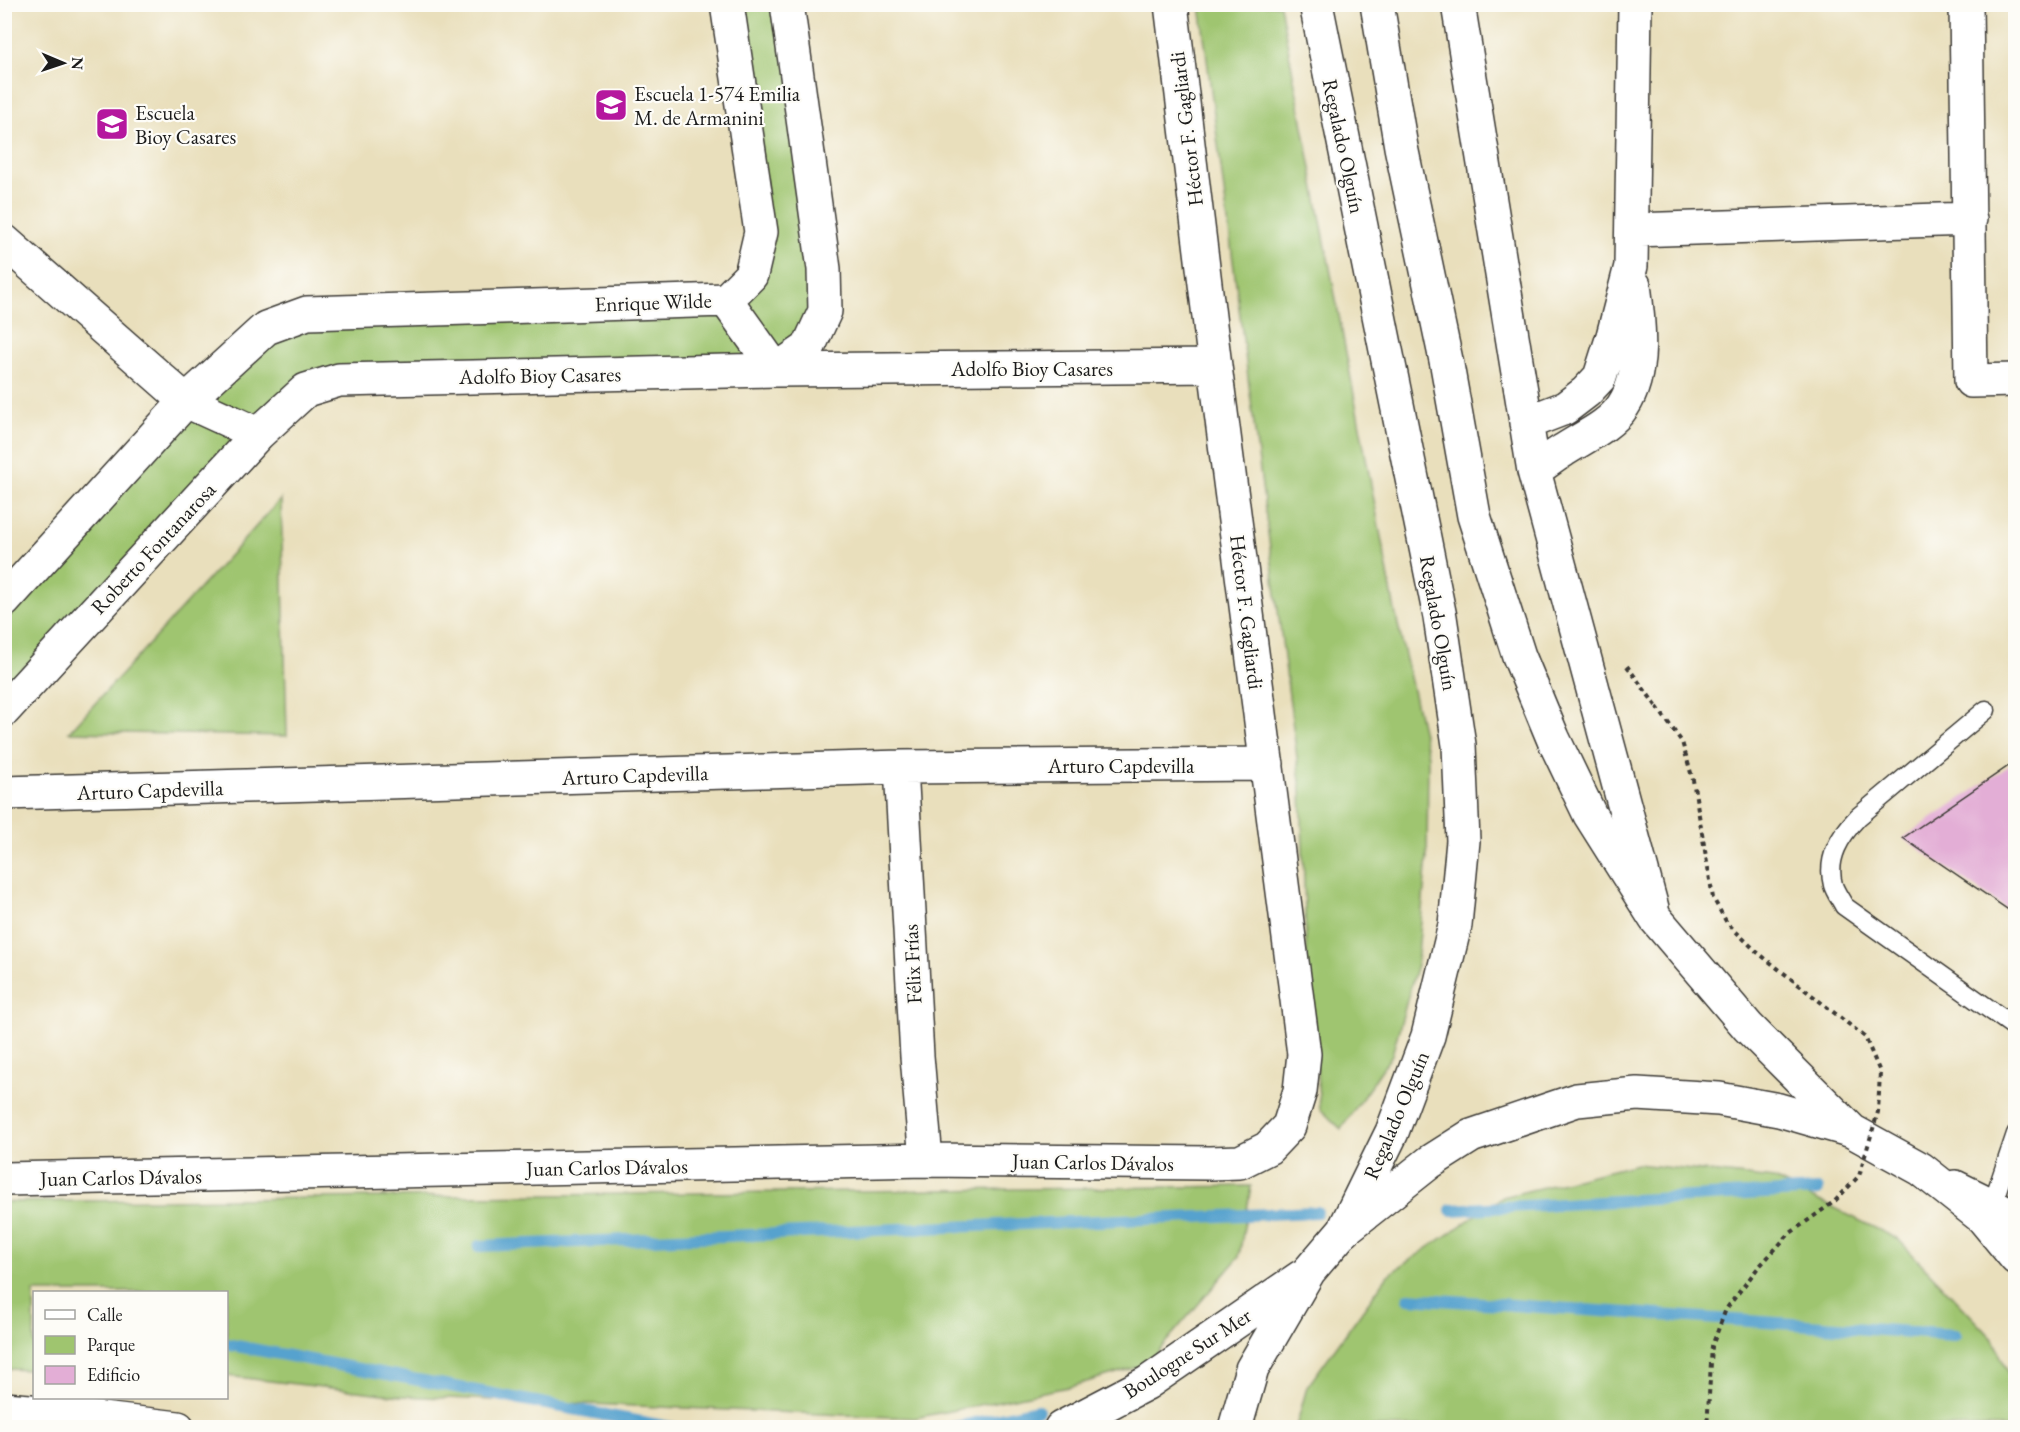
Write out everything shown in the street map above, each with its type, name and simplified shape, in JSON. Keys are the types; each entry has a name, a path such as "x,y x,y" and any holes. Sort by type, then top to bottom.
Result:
{"street":[{"name":"Enrique Wilde","path":"186,401 266,328 307,313 726,300 751,275 761,232 727,4"},
{"path":"726,300 776,370 808,348 825,311 824,269 787,4"},
{"name":"Héctor F. Gagliardi","path":"1171,4 1215,366 1304,1054 1300,1091 1289,1126 1268,1148 1240,1162 1210,1163"},
{"name":"Regalado Olguín","path":"1316,4 1440,617 1459,745 1463,840 1455,925 1428,1036 1392,1132 1344,1230"},
{"path":"1377,4 1401,147 1447,365 1474,516 1519,656 1553,738 1590,814 1655,918 1748,1027 1852,1131"},
{"path":"1458,4 1534,471 1655,918"},
{"path":"1526,423 1565,408 1586,392 1600,377 1613,336 1631,266 1635,4"},
{"path":"1966,4 1971,381 2016,380"},
{"path":"1633,230 1970,219"},
{"path":"4,241 186,401 258,434"},
{"path":"1534,471 1605,424 1623,408 1633,387 1638,355 1639,322 1631,266"},
{"name":"Adolfo Bioy Casares","path":"306,390 339,380 776,370 1215,366"},
{"name":"Roberto Fontanarosa","path":"4,710 258,434 306,390"},
{"path":"4,601 186,401"},
{"name":"Arturo Capdevilla","path":"4,794 901,767 1267,764"},
{"name":"Félix Frías","path":"901,767 917,1056 926,1160"},
{"path":"1235,1428 1252,1369 1310,1271 1344,1230 1430,1162 1471,1136 1577,1100 1637,1094 1719,1099 1779,1110 1852,1131 1997,1214 2016,1258"},
{"name":"Juan Carlos Dávalos","path":"4,1179 926,1160 1210,1163"},
{"name":"Boulogne Sur Mer","path":"1061,1428 1147,1383 1310,1271"},
{"path":"4,1409 165,1427"}],"lane":[{"path":"1986,710 1858,817 1844,832 1831,860 1833,886 1844,906 2016,1028"},
{"path":"1997,1214 2016,1134"}],"path":[{"path":"1657,707 1682,742 1693,780 1713,897 1727,923 1756,952 1865,1037 1880,1072 1878,1112 1859,1176 1835,1201 1788,1234 1726,1309 1712,1346 1707,1428"}],"green space":[{"path":"727,5 787,5 825,311 776,370 339,380 5,685 5,601 266,328 726,300 751,275"},
{"path":"1200,5 1280,5 1396,616 1428,756 1427,857 1417,964 1392,1055 1341,1129 1320,1109 1306,943 1301,789"},
{"path":"281,499 287,736 69,732"},
{"path":"1637,1164 1774,1179 1898,1239 1993,1339 2015,1389 2015,1427 1296,1427 1307,1387 1388,1275 1503,1197"},
{"path":"1251,1186 1239,1257 1147,1364 1073,1386 915,1418 401,1396 228,1376 228,1291 33,1291 33,1370 5,1369 5,1202"}],"building":[{"path":"2016,761 2016,915 1903,838"}],"waterway":[{"path":"1451,1210 1818,1190"},
{"path":"479,1246 1317,1212"},
{"path":"1409,1298 1955,1335"},
{"path":"228,1344 674,1428"},
{"path":"951,1428 1038,1410"}],"place":[{"name":"Escuela 1-574 Emilia M. de Armanini","path":"611,105"},
{"name":"Escuela Bioy Casares","path":"112,124"}]}
